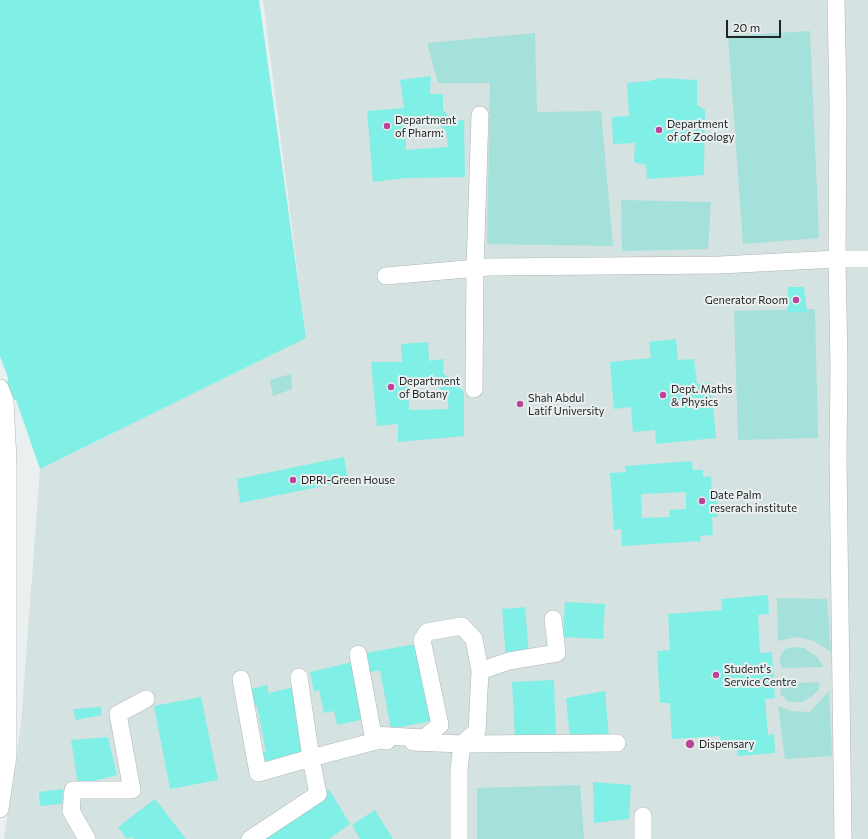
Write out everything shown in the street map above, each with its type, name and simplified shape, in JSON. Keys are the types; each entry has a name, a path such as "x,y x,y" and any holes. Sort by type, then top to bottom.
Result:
{"street":[{"path":"836,0 838,95 837,259 843,839"},
{"path":"474,389 475,269 480,116"},
{"path":"386,276 475,269 720,265 837,259 868,259"},
{"path":"0,388 5,401 4,460 8,756 0,809"},
{"path":"480,670 509,661 557,653 553,619"},
{"path":"358,654 372,735 424,738 440,725 422,640 427,632 462,626 474,638 480,670 477,731 462,744 459,770 459,839"},
{"path":"250,839 318,794 311,758 300,677"},
{"path":"241,679 258,773 380,740 462,744 618,744"},
{"path":"87,839 71,811 73,790 132,790 118,714 146,699"},
{"path":"643,816 643,839"}],"shaded area":[{"name":"Shah Abdul Latif University","path":"263,0 868,0 868,839 4,839 21,725 40,469 306,338"},
{"path":"810,31 819,238 743,244 728,36"},
{"path":"535,33 537,112 601,111 613,246 487,244 490,83 438,83 427,43"},
{"path":"621,200 711,202 708,249 622,251"},
{"path":"815,309 818,438 738,440 734,311"},
{"path":"291,374 292,389 273,396 270,380"},
{"path":"777,598 827,599 831,652 814,641 798,637 778,641"},
{"path":"793,647 804,648 817,657 824,667 782,668 779,661 781,655 785,649"},
{"path":"819,682 819,689 812,696 802,702 789,702 781,695 780,684"},
{"path":"829,691 832,756 785,759 778,706 791,711 810,712"},
{"path":"580,785 584,839 477,839 477,788"}],"building":[{"path":"0,0 259,0 306,338 40,469 16,400 5,401 8,378 0,356"},
{"name":"Department of Pharm:","path":"431,76 430,94 443,94 443,110 454,121 464,120 465,177 406,178 373,182 367,111 404,108 400,80","holes":["406,116 430,117 446,131 448,147 406,150"]},
{"name":"Department of of Zoology","path":"660,78 697,80 697,105 705,110 704,175 647,179 646,165 634,162 635,143 613,144 612,117 629,116 627,83 649,81"},
{"name":"Generator Room","path":"788,287 804,287 807,312 787,312"},
{"name":"Dept. Maths & Physics","path":"676,339 678,360 694,359 697,384 711,382 716,438 656,444 655,430 633,432 631,407 614,409 610,362 651,358 649,342"},
{"name":"Department of Botany","path":"428,342 429,361 444,359 443,373 464,392 464,436 398,442 398,424 377,426 371,362 402,362 401,344","holes":["408,380 433,381 447,397 449,409 409,410"]},
{"name":"DPRI-Green House","path":"344,457 348,481 240,503 237,479"},
{"name":"Date Palm reserach institute","path":"692,461 693,470 703,470 703,477 711,476 712,493 717,493 718,517 712,517 713,535 700,536 701,541 622,546 621,529 614,530 610,473 626,472 625,466","holes":["686,492 686,509 669,510 670,517 642,518 641,494"]},
{"name":"Student's Service Centre","path":"768,595 769,614 758,615 760,653 772,652 775,698 765,699 768,735 774,734 775,753 738,756 737,747 721,748 720,736 672,739 670,703 660,703 657,651 670,650 668,614 722,610 721,599"},
{"path":"565,602 605,604 603,639 563,637"},
{"path":"525,607 529,656 506,658 502,609"},
{"path":"416,644 431,721 391,729 380,670 370,672 366,653"},
{"path":"353,662 365,719 337,725 334,711 324,713 319,690 314,692 310,672"},
{"path":"554,680 556,738 515,739 512,682"},
{"path":"268,685 268,693 294,687 308,756 265,765 262,752 266,752 257,706 249,707 246,690"},
{"path":"605,691 609,739 570,739 566,698"},
{"path":"201,697 218,780 170,789 154,706"},
{"path":"101,707 102,715 76,720 73,709"},
{"path":"108,737 117,775 78,785 71,740"},
{"path":"593,782 631,785 629,819 594,823"},
{"path":"63,789 62,804 40,806 39,792"},
{"path":"329,789 350,824 329,839 261,839"},
{"path":"155,799 186,839 134,839 132,837 127,839 118,827"},
{"path":"375,810 393,839 360,839 352,825"}],"place":[{"name":"Department of Pharm:","path":"387,126"},
{"name":"Department of of Zoology","path":"659,130"},
{"name":"Generator Room","path":"796,300"},
{"name":"Department of Botany","path":"391,387"},
{"name":"Dept. Maths & Physics","path":"663,395"},
{"name":"Shah Abdul Latif University","path":"520,404"},
{"name":"DPRI-Green House","path":"293,480"},
{"name":"Date Palm reserach institute","path":"702,501"},
{"name":"Student's Service Centre","path":"716,675"},
{"name":"Dispensary","path":"690,744"}]}
